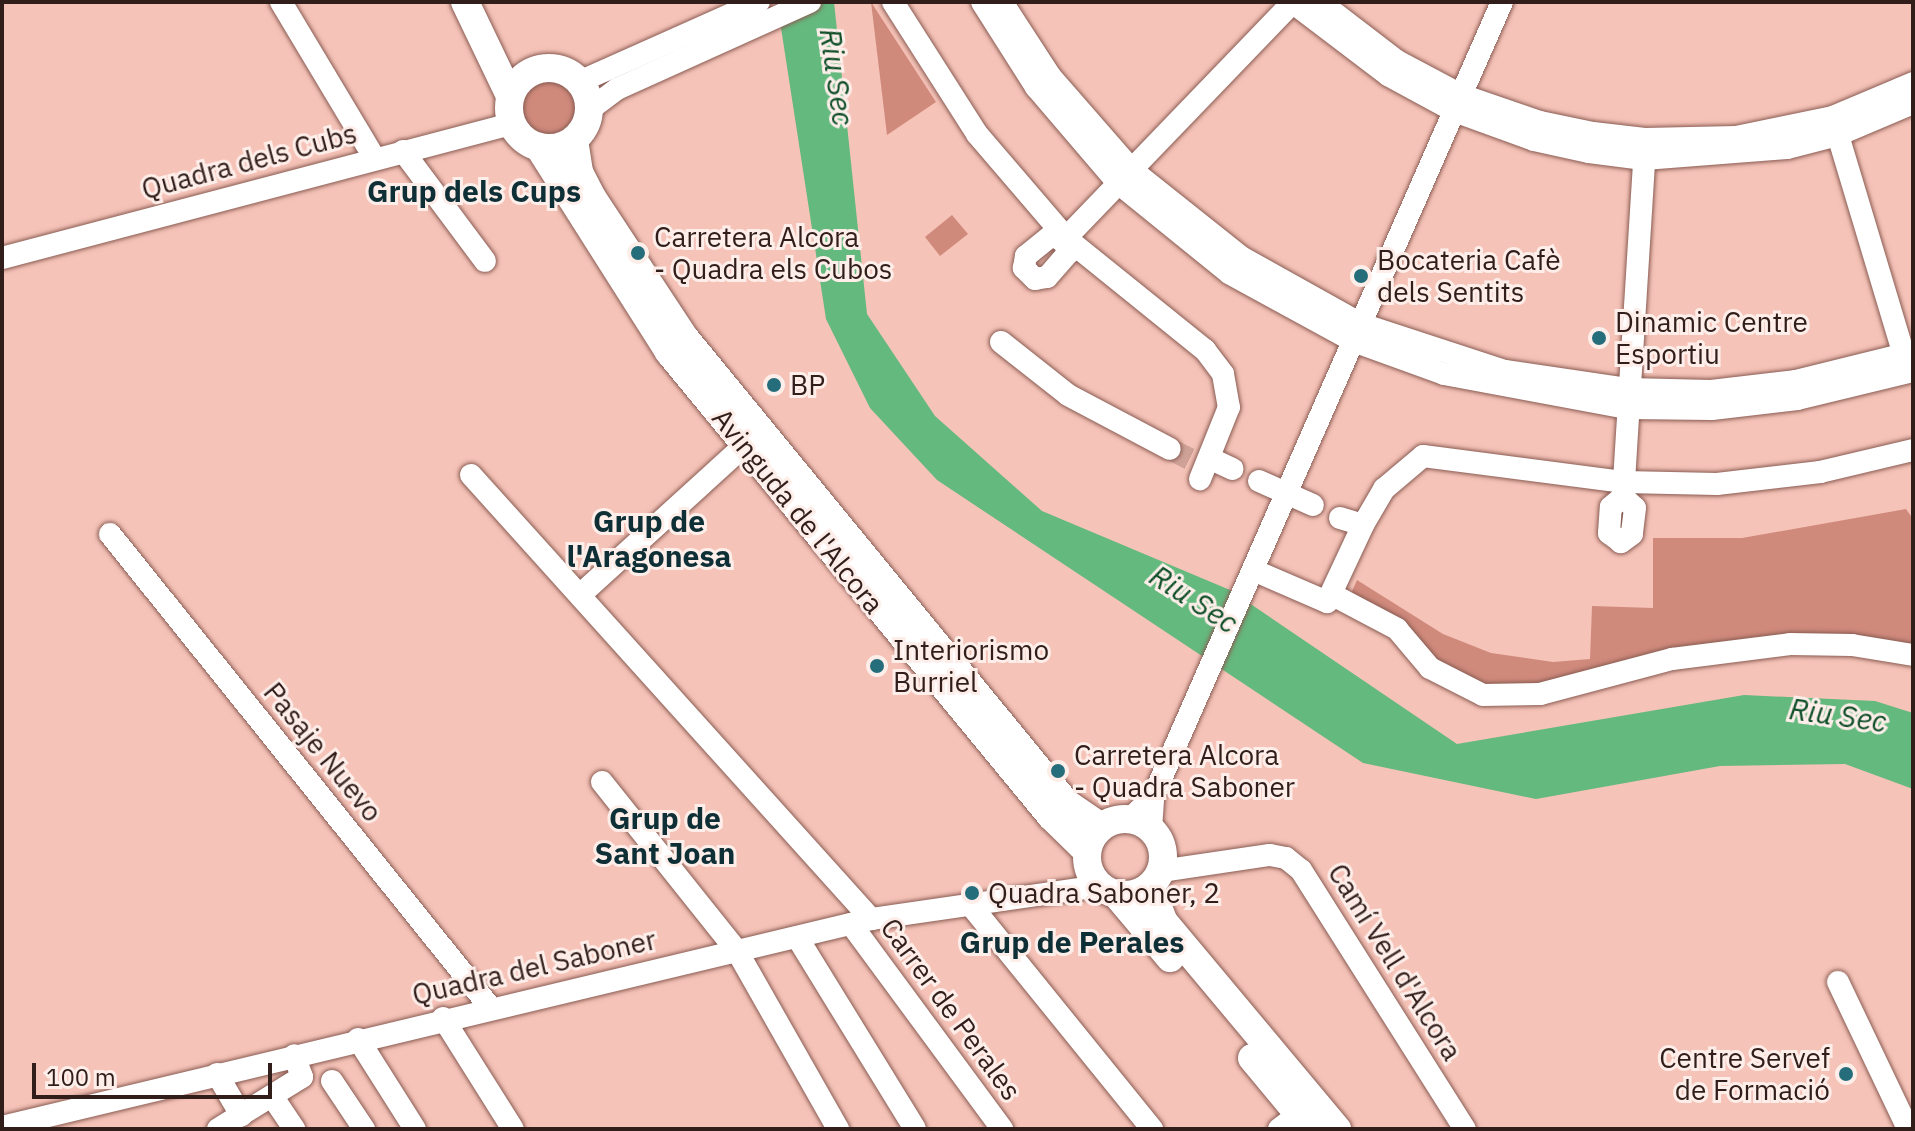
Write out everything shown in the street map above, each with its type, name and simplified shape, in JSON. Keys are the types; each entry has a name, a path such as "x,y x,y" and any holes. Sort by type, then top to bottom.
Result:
{"main road":[{"path":"465,2 516,98 522,139 539,147 557,147 574,140 589,110 579,82 564,71 545,68 516,98"},
{"name":"Avinguda de l'Alcora","path":"574,140 579,172 593,199 684,337 1066,803 1096,869"},
{"name":"Avinguda de l'Alcora","path":"539,147 644,318 744,446 1096,869 1296,1124"},
{"path":"1156,879 1134,894 1096,869 1141,824 1164,856 1156,879 1164,922 1337,1129"}],"street":[{"path":"281,2 375,159"},
{"path":"579,82 755,11 810,2"},
{"path":"893,2 977,134 1065,239 1205,350 1223,374 1229,407 1203,467 1233,469"},
{"path":"982,2 1036,87 1229,273 1444,374 1712,409 1797,399 1911,367 1835,126"},
{"path":"1002,2 1050,76 1125,176"},
{"path":"1065,239 1292,2 1388,75 1458,103 1645,149 1737,155 1913,103"},
{"path":"1320,2 1458,103"},
{"path":"1141,824 1502,2"},
{"path":"589,110 617,89 755,11"},
{"path":"1835,126 1913,83"},
{"name":"Quadra dels Cubs","path":"2,258 403,151 516,98"},
{"path":"1623,490 1645,149"},
{"path":"403,151 485,261"},
{"path":"1001,342 1068,395 1170,449"},
{"path":"580,595 744,446"},
{"path":"1329,598 1363,525 1384,489 1423,456 1623,490 1820,472 1913,450"},
{"name":"Carrer de Perales","path":"471,475 580,595 861,921 1002,1129"},
{"path":"1259,481 1313,505"},
{"path":"1340,518 1363,525"},
{"name":"Pasaje Nuevo","path":"110,534 490,1007"},
{"path":"1253,570 1329,598 1397,629 1430,668 1483,695 1540,694 1672,659 1790,644 1852,645 1913,655"},
{"path":"602,782 737,951 838,1129"},
{"name":"Camí Vell d'Alcora","path":"1156,879 1270,855 1286,858 1301,870 1465,1129"},
{"name":"Quadra del Saboner","path":"2,1127 443,1018 861,921 969,903 1096,869"},
{"path":"969,903 1152,1129"},
{"path":"797,937 915,1129"},
{"path":"1838,982 1908,1129"},
{"path":"443,1018 513,1129"},
{"path":"358,1039 415,1129"},
{"path":"218,1129 302,1077 294,1055"},
{"path":"217,1074 241,1115"},
{"path":"332,1081 364,1129"},
{"path":"272,1096 294,1129"}],"shaded area":[{"path":"871,2 936,102 887,135"},
{"path":"549,79 561,81 570,88 577,97 577,121 570,130 561,137 549,139 537,137 528,130 521,121 519,109 521,97 528,88 537,81"},
{"path":"952,215 968,234 940,256 925,237"},
{"path":"1906,509 1913,519 1913,663 1852,653 1725,657 1509,703 1345,607 1357,580 1443,634 1491,653 1553,662 1590,659 1592,606 1653,608 1653,538 1742,538"}],"water":[{"name":"Riu Sec","path":"777,2 834,2 867,314 935,416 1042,511 1230,590 1457,744 1744,695 1875,701 1913,713 1913,789 1845,764 1720,766 1536,799 1363,763 937,480 870,408 826,319"}],"tunnel":[{"path":"1170,449 1197,463"}],"place":[{"name":"Carretera Alcora - Quadra els Cubos","path":"638,253"},
{"name":"Bocateria Cafè dels Sentits","path":"1361,276"},
{"name":"Dinamic Centre Esportiu","path":"1599,338"},
{"name":"BP","path":"774,385"},
{"name":"Interiorismo Burriel","path":"877,666"},
{"name":"Carretera Alcora - Quadra Saboner","path":"1058,771"},
{"name":"Quadra Saboner, 2","path":"972,893"},
{"name":"Centre Servef de Formació","path":"1846,1074"}],"district":[{"name":"Grup dels Cups","path":"474,191"},
{"name":"Grup de l'Aragonesa","path":"649,538"},
{"name":"Grup de Sant Joan","path":"665,835"},
{"name":"Grup de Perales","path":"1072,942"}]}
